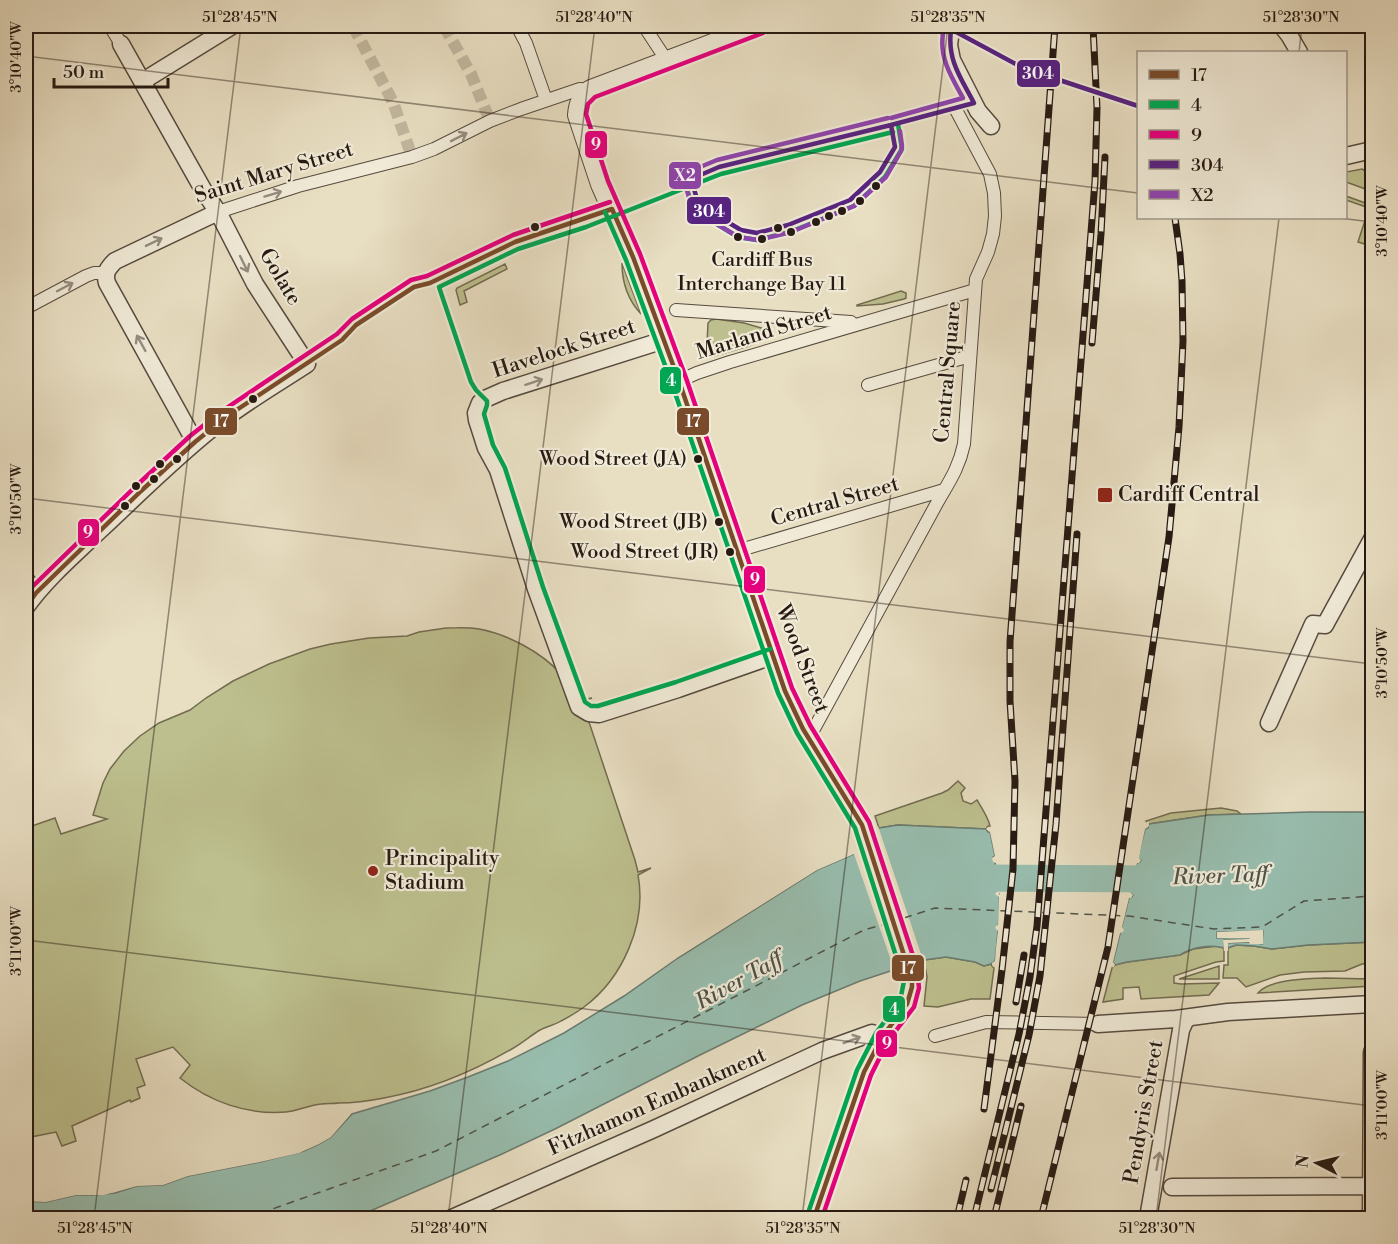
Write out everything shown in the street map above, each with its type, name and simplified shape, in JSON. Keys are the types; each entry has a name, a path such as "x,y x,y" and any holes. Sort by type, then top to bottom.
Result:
{"street":[{"path":"110,26 121,44"},
{"path":"143,81 232,26"},
{"path":"517,26 526,43 546,100"},
{"path":"644,26 667,61"},
{"name":"Saint Mary Street","path":"26,308 86,276 106,273 115,261 218,212 298,186 418,155 490,121 580,89 591,90 760,26"},
{"path":"1282,26 1298,51"},
{"path":"948,28 952,60 978,111 991,126"},
{"name":"Golate","path":"121,44 218,212 255,284 307,364 226,417 195,442"},
{"name":"Wood Street","path":"591,90 584,95 579,105 578,115 601,184 629,246 679,381 772,656 793,708 862,825 910,970 912,987 907,1004 882,1037"},
{"name":"Central Square","path":"809,738 952,478 960,461 964,444 976,279 988,252 995,216 990,174 955,108"},
{"path":"1347,156 1372,150"},
{"path":"26,608 31,586 195,442 107,283 106,273"},
{"name":"Marland Street","path":"679,381 730,362 975,290"},
{"name":"Marland Street","path":"676,309 861,323"},
{"name":"Havelock Street","path":"664,340 503,391 485,399 480,403 476,413 486,448 498,470 536,589 579,708 589,714 599,714 772,656"},
{"path":"868,385 970,356"},
{"name":"Central Street","path":"737,551 944,490"},
{"path":"1269,723 1313,624 1325,625 1372,539"},
{"path":"935,1036 986,1022 1098,1023 1176,1019 1228,1012 1372,1004"},
{"name":"Pendyris Street","path":"1148,1218 1181,1030 1185,1021 1190,1017"},
{"name":"Fitzhamon Embankment","path":"452,1218 822,1052 872,1033 882,1037"},
{"path":"814,1218 857,1090 882,1037"},
{"path":"1371,1218 1372,1052"},
{"path":"1153,1187 1371,1186"}],"shaded area":[{"path":"1362,169 1372,175 1372,190 1347,182 1347,172"},
{"path":"1347,196 1368,204 1372,209 1372,239 1368,245 1358,242 1369,208 1347,200"},
{"path":"622,263 641,314 632,303 626,290"},
{"path":"505,264 507,269 464,291 467,302 460,305 457,288"},
{"path":"901,291 906,293 906,298 883,304 857,306 857,305"},
{"path":"716,319 744,323 768,330 770,336 749,346 709,356 708,323"},
{"name":"Principality Stadium","path":"446,628 490,631 512,640 533,651 552,665 580,700 592,698 581,702 638,872 651,868 638,875 639,912 635,930 621,965 610,981 584,1007 556,1024 540,1030 514,1048 449,1080 401,1095 317,1105 286,1112 243,1109 216,1100 180,1078 190,1065 173,1047 136,1059 145,1085 137,1088 140,1098 131,1102 130,1100 72,1126 76,1141 62,1146 56,1132 26,1138 26,828 55,818 61,834 107,819 93,815 103,783 110,769 124,751 159,723 190,710 233,681 269,664 310,649 369,638 407,636"},
{"path":"958,781 965,788 961,793 963,801 971,804 977,800 983,809 990,826 986,829 898,825 879,828 875,816 942,793"},
{"path":"1221,808 1241,814 1209,815 1149,824 1146,821 1171,813"},
{"path":"1372,942 1372,963 1362,964 1345,971 1280,975 1246,987 1237,978 1223,978 1224,965 1228,965 1228,948 1236,945 1272,949"},
{"path":"1217,946 1224,948 1224,961 1174,976 1174,983 1219,983 1209,995 1141,999 1139,987 1123,988 1123,999 1103,1002 1112,968 1115,965 1180,955 1193,949"},
{"path":"946,957 975,962 984,966 991,964 994,968 990,999 971,999 938,1007 924,1006 927,977 924,960"},
{"path":"1219,966 1219,979 1179,979"},
{"path":"1324,978 1372,979 1372,986 1258,993 1280,982"}],"water":[{"path":"1372,812 1372,942 1272,949 1236,945 1228,948 1227,943 1262,944 1263,931 1217,932 1217,938 1250,937 1250,939 1224,940 1224,948 1202,947 1180,955 1115,965 1113,962 1129,898 1133,895 1130,893 1137,863 1141,860 1138,858 1145,829 1149,824 1209,815"},
{"path":"898,825 986,829 990,832 999,894 995,961 991,964 984,966 975,962 946,957 924,960 860,981 802,1005 502,1154 354,1218 26,1218 26,1201 46,1202 76,1195 115,1193 137,1186 163,1185 188,1176 304,1151 331,1137 352,1114 430,1091 508,1061 564,1033 624,996 678,958 817,870 854,854 879,828"}],"pier":[{"path":"1147,822 1149,826 1145,829 1139,858 1141,860 1137,863 1130,892 1133,895 1129,898 1122,927 1124,930 1120,933 1113,968 1110,962 1117,932 1120,929 1142,828"},
{"path":"878,826 924,963 895,972 854,854 817,870 681,955 683,951 815,868 851,853"},
{"path":"988,827 993,831 998,856 995,859 999,862 1001,891 999,894 1002,896 998,962 993,967 998,931 995,928 998,925 999,897 995,894 998,890 996,863 992,858 995,856 990,832 986,829"},
{"path":"1263,930 1263,944 1228,943 1228,951 1224,951 1223,940 1250,938 1217,938 1217,932"},
{"path":"349,1112 350,1115 331,1137 299,1153 188,1176 163,1185 137,1186 104,1195 76,1195 46,1202 26,1201 26,1198 46,1199 75,1192 103,1192 136,1183 163,1182 188,1173 298,1150 318,1142 329,1134"}],"waterway":[{"name":"River Taff","path":"960,882 992,878 1171,879"}],"ferry route":[{"path":"904,918 935,908 1129,916 1214,929 1262,927 1304,901 1372,896"},
{"path":"247,1218 436,1151 864,930 885,924"}],"tunnel":[{"path":"353,26 393,102 412,157"},
{"path":"444,26 471,74 490,121"}],"railway":[{"path":"984,1109 1013,869 1015,781 1010,701 1010,642 1055,26"},
{"path":"974,1218 1019,1034 1037,926 1095,181 1097,108 1093,26"},
{"path":"1092,343 1105,157"},
{"path":"1041,1218 1108,947 1169,537 1179,427 1183,341 1182,281 1175,219"},
{"path":"991,1189 1029,1035 1040,976 1056,824 1077,534"},
{"path":"1016,1002 1024,955"},
{"path":"994,1218 1021,1106"},
{"path":"957,1218 966,1180"}],"transit line":[{"name":"304","path":"945,26 1023,68 1137,106"},
{"name":"304","path":"891,125 974,103 953,60 951,30"},
{"name":"X2","path":"891,118 963,98 945,60 941,32"},
{"name":"9","path":"763,33 595,97 588,104 586,114 608,181 640,254 686,378 792,688 810,725 869,822 917,968 919,988 914,1007 888,1041 871,1075 822,1218"},
{"name":"X2","path":"888,118 717,160 688,172 684,180 690,201 704,216 738,237 758,240 791,232 854,206 886,177 901,151 900,131"},
{"name":"4","path":"684,181 692,204 705,217 738,237 757,240 790,232 854,206 885,177 902,149 898,124"},
{"name":"304","path":"891,125 895,147 880,172 850,200 788,225 757,233 741,230 709,211 697,199 691,179 719,167 891,125"},
{"name":"4","path":"770,649 598,706 591,706 585,702 543,587 505,468 493,445 484,414 487,401 471,382 439,287 518,249 586,227 721,174 893,132"},
{"name":"9","path":"26,595 190,436 222,411 337,334 352,319 411,280 427,276 513,235 610,202"},
{"name":"17","path":"612,209 633,257 679,381 785,691 803,729 862,825 912,980 907,1004 882,1037 864,1072 814,1218"},
{"name":"17","path":"26,607 36,593 195,442 226,417 342,340 356,325 414,287 430,283 515,242 612,209"},
{"name":"4","path":"605,212 626,260 672,384 778,693 797,733 855,828 904,981 900,1001 876,1033 857,1070 807,1216"}],"place":[{"name":"Cardiff Bus Interchange Bay 11","path":"762,239"},
{"name":"Wood Street (JA)","path":"698,459"},
{"name":"Cardiff Central","path":"1105,495"},
{"name":"Wood Street (JB)","path":"719,522"},
{"name":"Wood Street (JR)","path":"730,552"},
{"name":"Principality Stadium","path":"373,871"}]}
